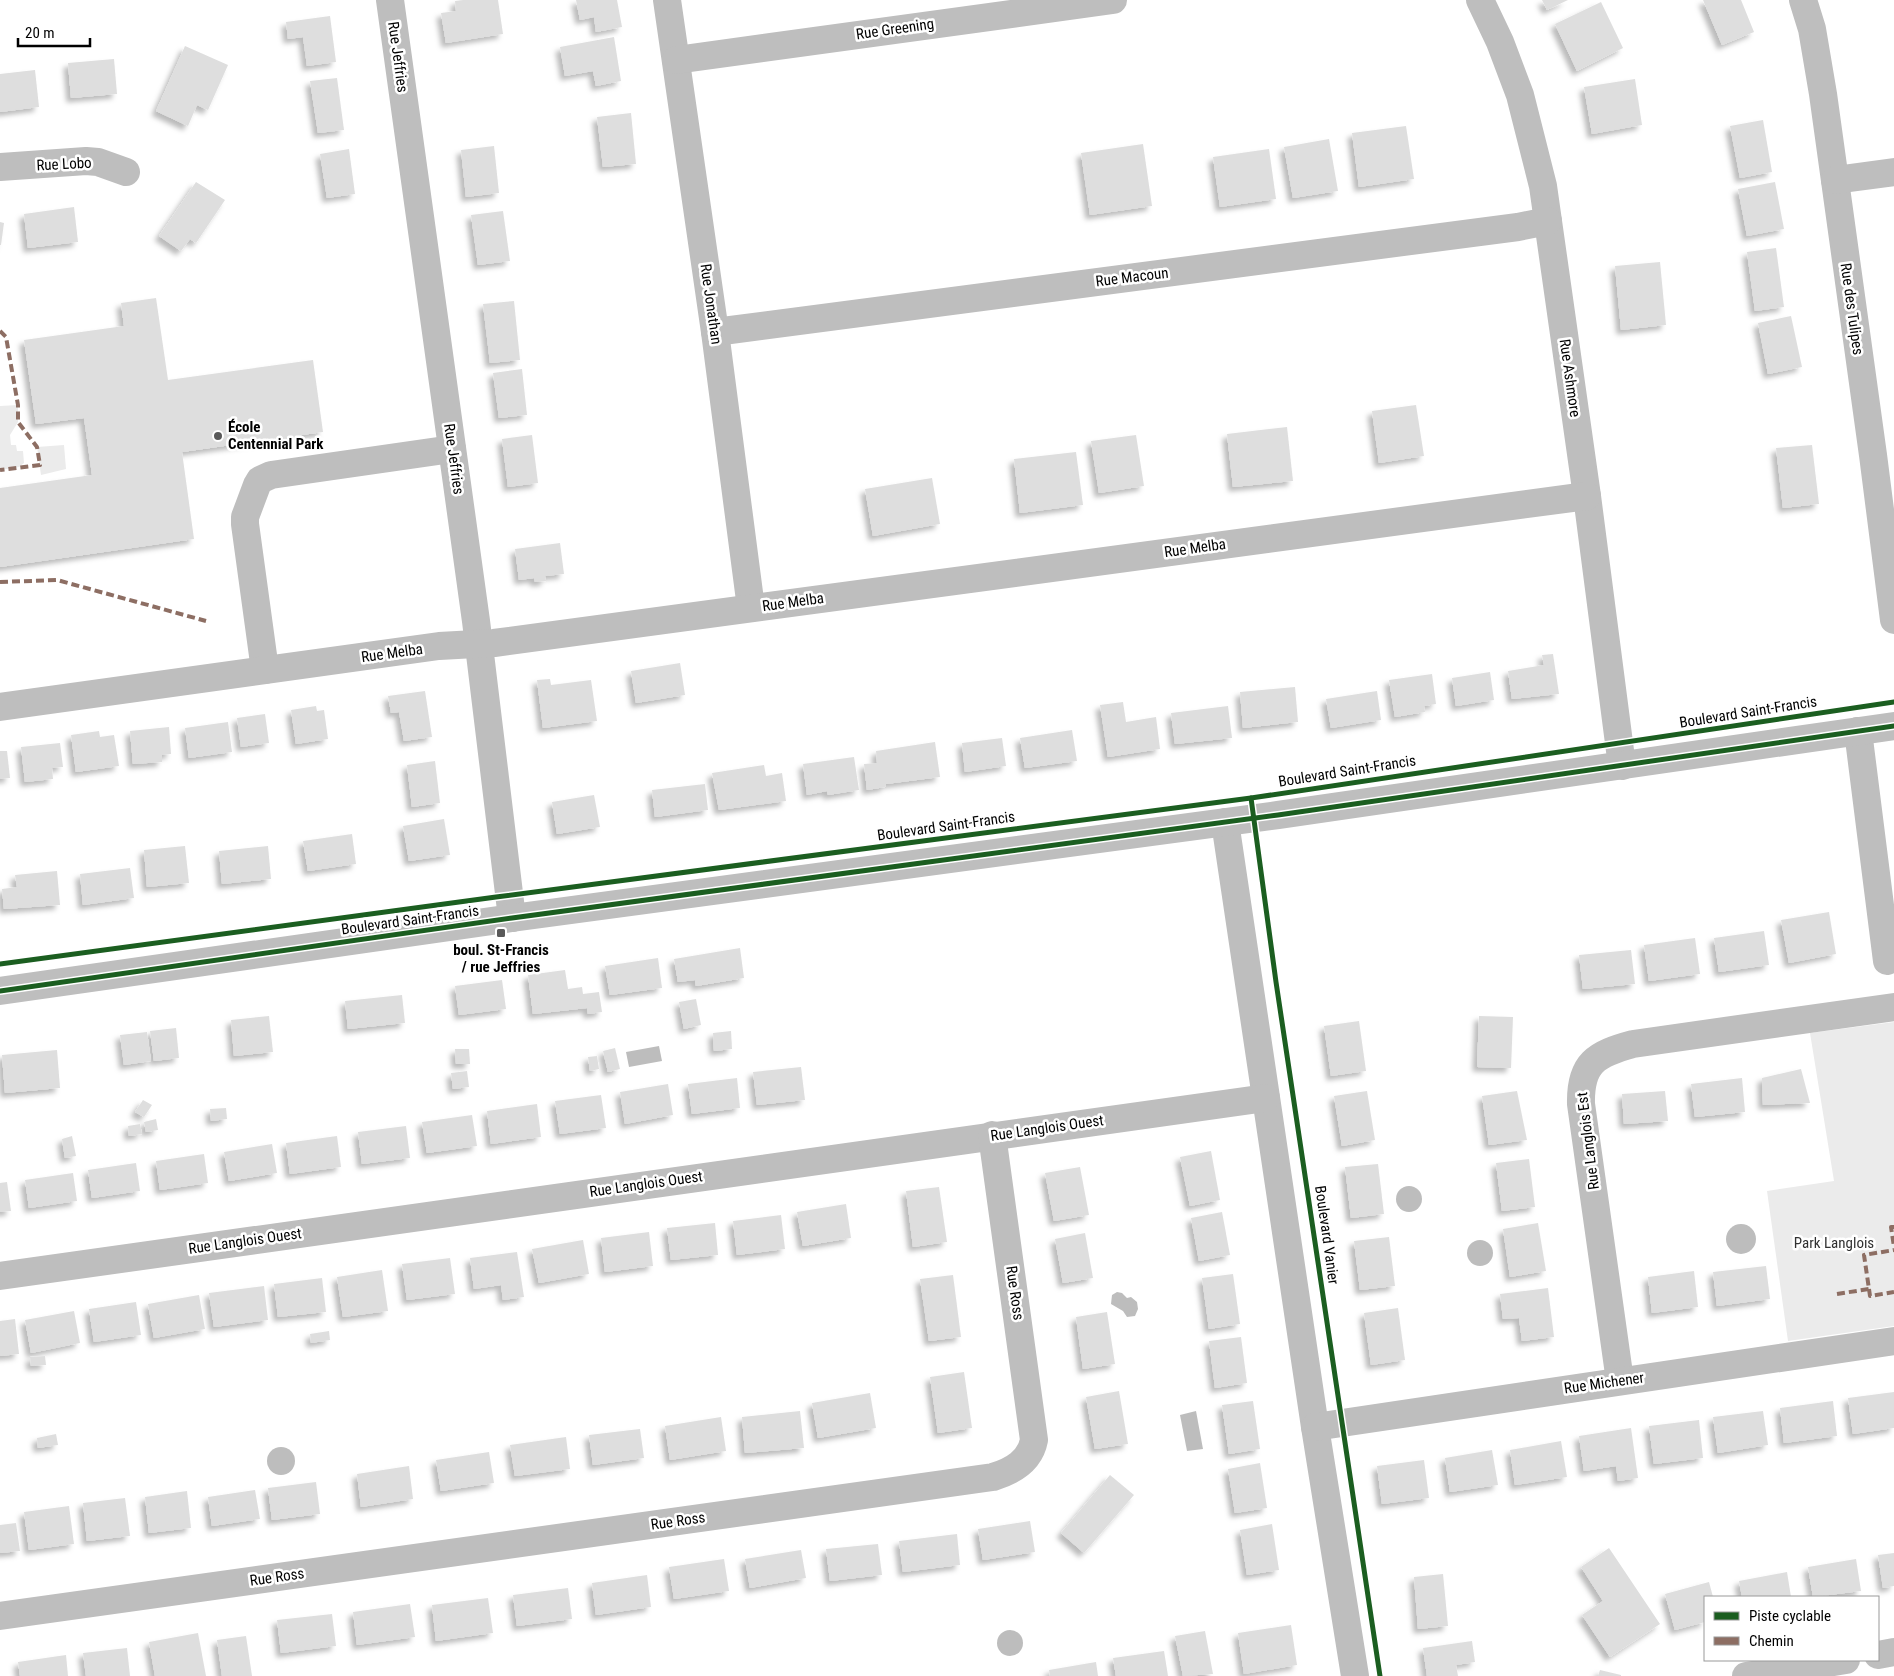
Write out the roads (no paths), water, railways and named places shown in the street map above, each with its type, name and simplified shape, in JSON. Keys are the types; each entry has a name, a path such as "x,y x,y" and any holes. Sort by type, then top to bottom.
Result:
{"street":[{"name":"Rue Jeffries","path":"390,0 452,449 512,918"},
{"name":"Rue Jonathan","path":"668,0 715,332 751,608"},
{"name":"Rue Greening","path":"676,60 952,10 1113,0"},
{"name":"Rue Ashmore","path":"1480,0 1500,42 1520,95 1535,152 1548,221 1587,496 1622,766"},
{"name":"Rue des Tulipes","path":"1803,0 1812,29 1835,180 1852,313 1884,454 1894,620"},
{"name":"Rue Lobo","path":"0,168 86,160 98,162 126,172"},
{"path":"1835,180 1894,172"},
{"name":"Rue Macoun","path":"715,332 1518,227 1548,221"},
{"path":"265,670 245,524 245,518 260,480 271,475 452,449"},
{"name":"Rue Melba","path":"0,706 439,646 477,644 1587,496"},
{"name":"Boulevard Saint-Francis","path":"0,991 512,918 1225,822 1894,726"},
{"path":"1858,731 1887,961"},
{"path":"1225,822 1315,1427 1355,1676"},
{"name":"Rue Langlois Est","path":"1620,1381 1581,1104 1582,1079 1587,1069 1604,1054 1633,1044 1894,1007"},
{"name":"Rue Langlois Ouest","path":"0,1276 992,1135 1266,1098"},
{"name":"Rue Ross","path":"0,1616 1005,1474 1026,1458 1032,1450 1034,1440 992,1135"},
{"name":"Rue Michener","path":"1315,1427 1894,1341"},
{"path":"1879,1654 1894,1652"},
{"path":"1746,1676 1840,1661"}],"place":[{"name":"École Centennial Park","path":"218,436"},
{"name":"boul. St-Francis / rue Jeffries","path":"501,933"}],"park label":[{"name":"Park Langlois","path":"1834,1243"}]}
